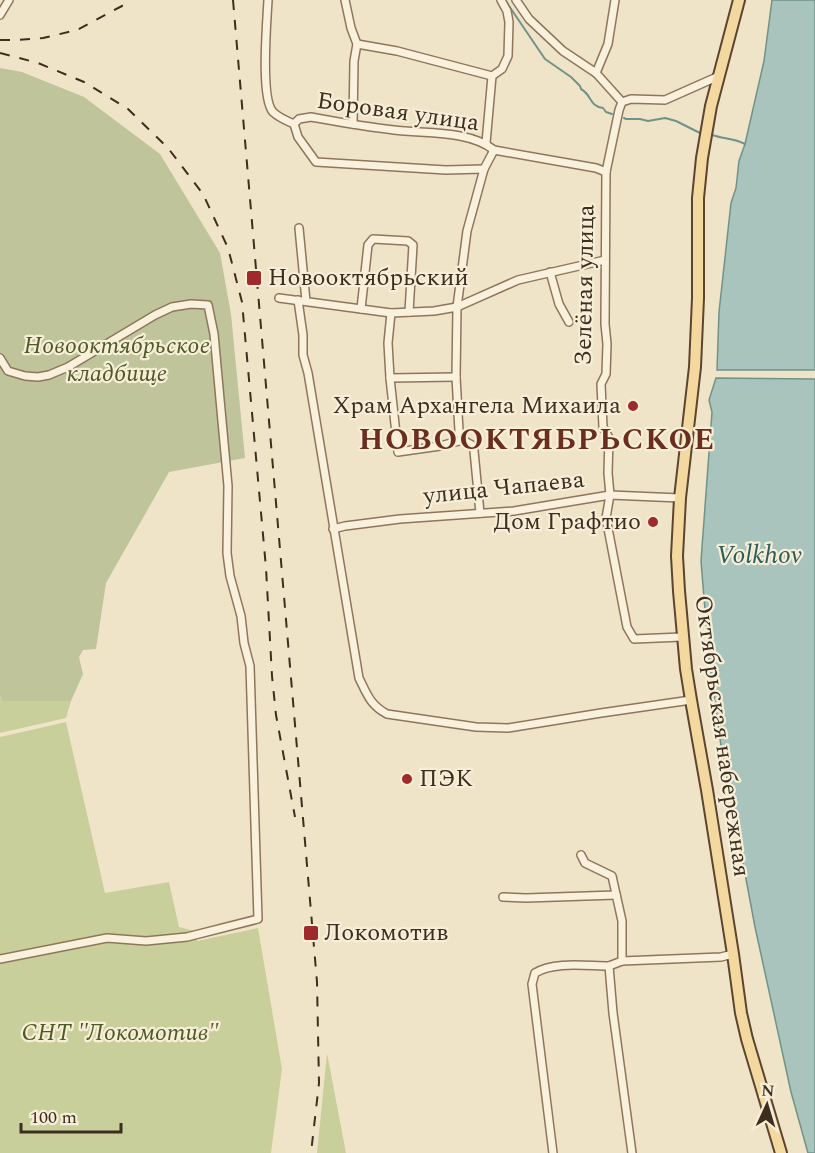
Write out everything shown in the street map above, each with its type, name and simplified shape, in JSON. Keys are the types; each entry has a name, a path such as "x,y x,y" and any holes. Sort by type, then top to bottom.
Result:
{"main road":[{"name":"Октябрьская набережная","path":"739,0 711,106 699,187 695,367 680,498 677,556 682,637 708,790 741,1013 780,1153"}],"street":[{"path":"0,15 9,0"},
{"path":"268,0 266,70 269,104 273,112 294,124"},
{"path":"345,0 357,44 354,61 353,124"},
{"path":"357,44 397,51 492,76 502,69 508,56 509,22 507,11 501,0"},
{"path":"516,0 529,19 563,51 596,73 622,102 631,99 665,100 719,76"},
{"path":"596,73 608,44 615,0"},
{"path":"486,143 492,76"},
{"name":"Зелёная улица","path":"622,102 606,172 604,324 607,344 606,374 602,384 603,427 609,438 610,495 606,518 627,627 634,639 682,637"},
{"name":"Боровая улица","path":"484,169 446,170 316,162 298,137 294,124 299,119 311,117 393,130 457,135 486,143 494,150"},
{"path":"480,513 474,451 472,445 463,440 459,431 456,377 457,307 467,231 484,169 494,150 596,168 606,172"},
{"path":"299,228 306,301"},
{"path":"361,309 368,245 373,239 408,241 413,245 409,312"},
{"path":"279,298 391,313 434,311 457,307 519,280 604,260"},
{"path":"550,272 559,304 569,322"},
{"path":"298,300 303,335 303,355 308,373 359,678 370,701 387,714 476,727 508,728 691,700"},
{"path":"0,358 8,371 25,376 49,375 68,367 172,307 208,304 214,334 228,486 227,553 249,666 258,919 187,937 146,940 107,938 0,959"},
{"path":"391,313 388,343 398,452 463,440"},
{"path":"390,378 456,377"},
{"name":"улица Чапаева","path":"333,529 400,519 514,511 610,495 680,498"},
{"path":"581,855 585,863 612,876 622,921 622,961"},
{"path":"503,897 616,895"},
{"path":"553,1153 532,984 535,973 556,966 609,966 622,961 722,957 733,954"},
{"path":"609,966 632,1153"}],"green space":[{"name":"Новооктябрьское кладбище","path":"0,68 22,72 84,97 160,154 220,253 231,314 245,458 169,472 106,583 96,649 83,650 79,657 83,674 71,701 2,701 0,695"},
{"path":"0,695 2,701 71,701 66,718 0,733"},
{"name":"СНТ \"Локомотив\"","path":"66,722 105,893 169,882 179,927 195,931 197,941 258,928 282,1069 271,1153 0,1153 0,737"},
{"path":"327,1053 346,1153 317,1153"}],"water":[{"path":"772,0 815,0 815,370 717,370 719,312 731,203 764,61"},
{"name":"Volkhov","path":"716,378 815,379 815,1153 808,1153 791,1092 755,927 721,746 709,659 701,561 712,412 709,400"}],"waterway":[{"path":"505,0 545,59 571,77 595,105 612,114"},
{"path":"624,118 648,121 665,118 700,133"},
{"path":"712,135 745,144"}],"railway":[{"path":"0,40 43,38 77,30 129,0"},
{"path":"233,0 317,982 319,1083 311,1153"},
{"path":"0,53 38,63 84,82 128,109 168,148 203,194 228,248 242,302 266,568 276,715 295,817"}],"place":[{"name":"Новооктябрьский","path":"254,278"},
{"name":"Храм Архангела Михаила","path":"633,406"},
{"name":"Дом Графтио","path":"653,522"},
{"name":"ПЭК","path":"407,779"},
{"name":"Локомотив","path":"311,933"}],"district":[{"name":"НОВООКТЯБРЬСКОЕ","path":"537,440"}]}
